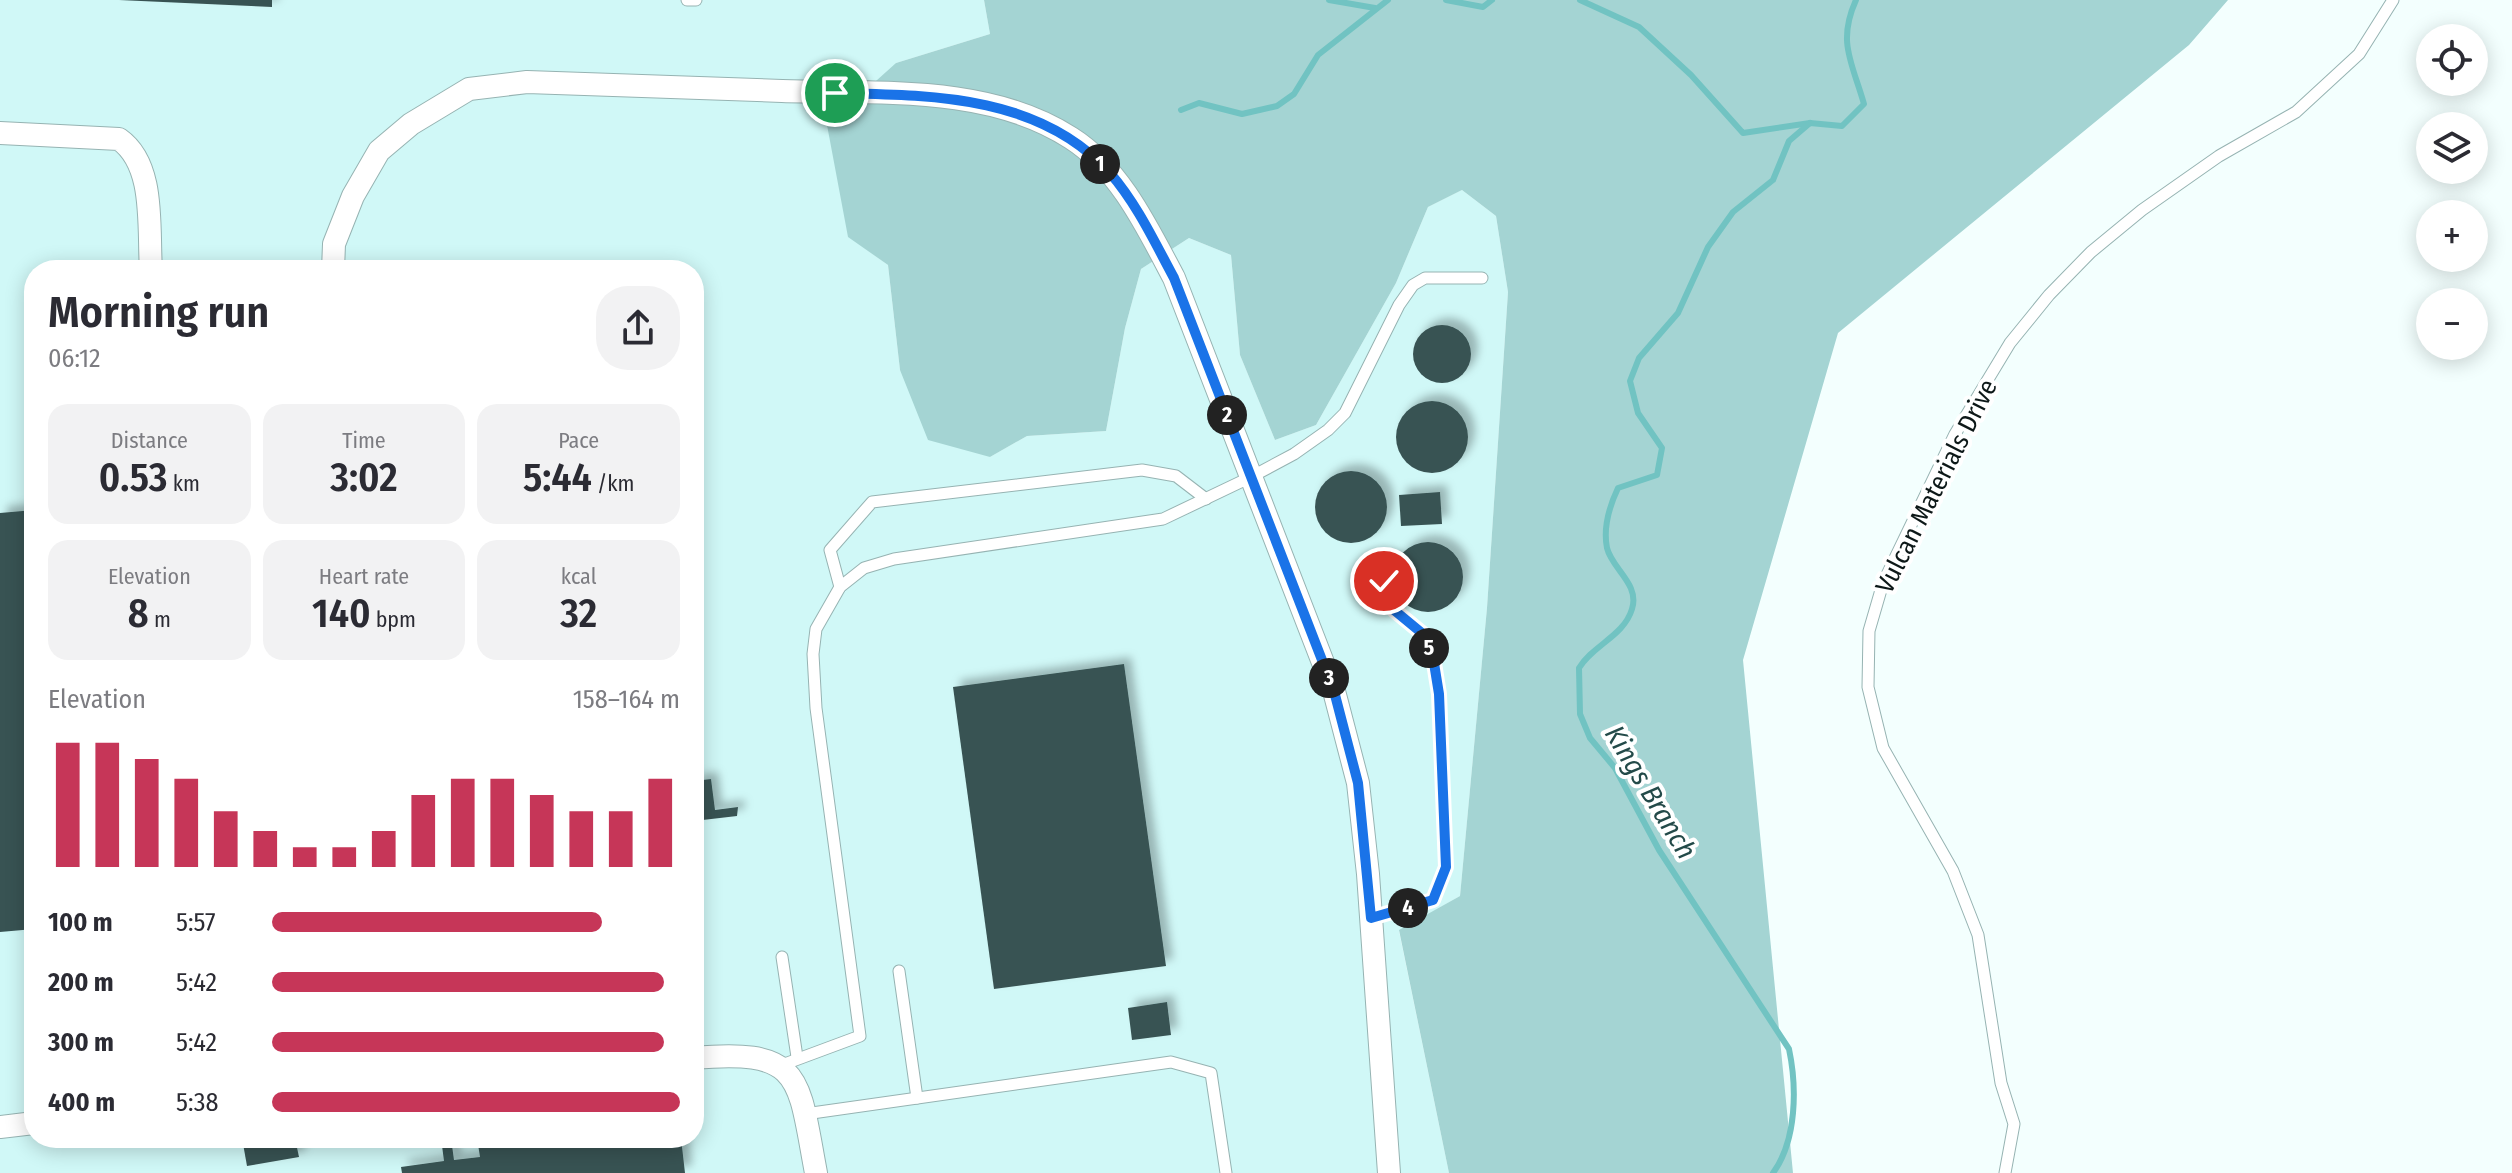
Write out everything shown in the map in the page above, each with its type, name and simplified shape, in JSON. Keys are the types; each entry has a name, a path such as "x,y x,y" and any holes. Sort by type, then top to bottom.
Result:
{"street":[{"path":"333,260 334,244 353,196 379,151 411,124 469,89 527,82 936,95 1015,112 1072,138 1110,174 1142,218 1174,278 1334,691 1358,783 1389,1173"},
{"path":"0,133 119,139 133,149 143,165 150,260"},
{"path":"704,1057 735,1054 789,1061 800,1090 816,1173"},
{"path":"0,1127 24,1124"}],"lane":[{"path":"687,0 696,0"},
{"name":"Vulcan Materials Drive","path":"2005,1173 2014,1124 2001,1083 1978,935 1953,871 1883,748 1868,687 1869,631 1883,583 1955,434 2010,343 2049,295 2091,252 2142,210 2219,156 2296,112 2359,54 2393,0"},
{"path":"782,957 789,1061 860,1036 816,708 813,654 816,629 840,587 864,568 894,559 1129,526 1163,519 1206,499 1294,454 1328,430 1345,413 1399,305 1413,285 1425,278 1482,278"},
{"path":"840,587 830,550 872,502 1142,470 1176,476 1206,499"},
{"path":"1371,918 1433,900 1446,867 1439,694 1433,657 1423,634 1394,610 1378,563"},
{"path":"899,971 917,1098"},
{"path":"805,1114 1171,1062 1211,1073 1226,1173"}],"shaded area":[{"path":"0,0 984,0 990,34 896,63 848,236 888,265 900,370 990,457 1027,436 1106,431 1125,328 1141,269 1189,238 1231,255 1240,355 1275,440 1316,425 1396,283 1428,207 1462,190 1496,216 1508,292 1487,608 1460,896 1399,931 1449,1173 0,1173"},
{"path":"984,0 2228,0 2189,45 1838,333 1743,660 1793,1173 1449,1173 1399,930 1460,896 1487,608 1508,292 1496,216 1462,190 1428,207 1396,283 1316,425 1275,440 1240,355 1231,255 1189,238 1141,269 1125,328 1106,431 1027,436 990,457 928,440 900,370 888,265 848,237 827,125 896,63 990,34"}],"building":[{"path":"119,0 272,0 272,7"},
{"path":"1442,325 1463,333 1471,354 1463,375 1442,383 1421,375 1413,354 1421,333"},
{"path":"1432,401 1452,407 1462,417 1468,437 1462,457 1452,467 1432,473 1412,467 1402,457 1396,437 1402,417 1412,407"},
{"path":"1351,471 1371,477 1381,487 1387,507 1381,527 1371,537 1351,543 1331,537 1321,527 1315,507 1321,487 1331,477"},
{"path":"1440,492 1442,524 1401,526 1399,495"},
{"path":"24,511 24,930 0,932 0,513"},
{"path":"1421,542 1435,542 1457,557 1463,577 1461,590 1453,602 1435,612 1421,612 1399,597 1393,584 1393,570 1408,548"},
{"path":"1124,664 1166,966 994,989 953,687"},
{"path":"711,779 715,810 738,807 737,816 704,820 704,780"},
{"path":"1167,1002 1171,1035 1132,1040 1128,1008"},
{"path":"244,1148 297,1148 299,1157 247,1166"},
{"path":"442,1148 452,1148 454,1160 480,1157 479,1148 682,1148 685,1173 402,1173 401,1167 444,1161"}],"waterway":[{"path":"1329,0 1375,8"},
{"path":"1181,110 1199,103 1242,114 1277,106 1294,94 1318,55 1388,0"},
{"path":"1446,0 1483,7 1492,0"},
{"path":"1580,0 1639,27 1691,75 1743,133 1810,123 1842,126 1864,104 1847,40 1850,15 1856,0"},
{"name":"Kings Branch","path":"1773,1173 1781,1160 1791,1129 1794,1096 1789,1049 1659,850 1615,768 1590,738 1580,714 1579,668 1622,626 1632,609 1632,592 1610,556 1606,533 1618,488 1657,475 1662,448 1638,413 1630,381 1639,358 1678,313 1708,247 1733,212 1773,180 1789,141 1810,123"}],"route":[{"path":"835,93 936,95 1015,112 1072,138 1110,174 1142,218 1174,278 1334,691 1358,783 1371,918 1433,900 1446,867 1439,694 1433,657 1423,634 1394,610 1384,581"}]}
